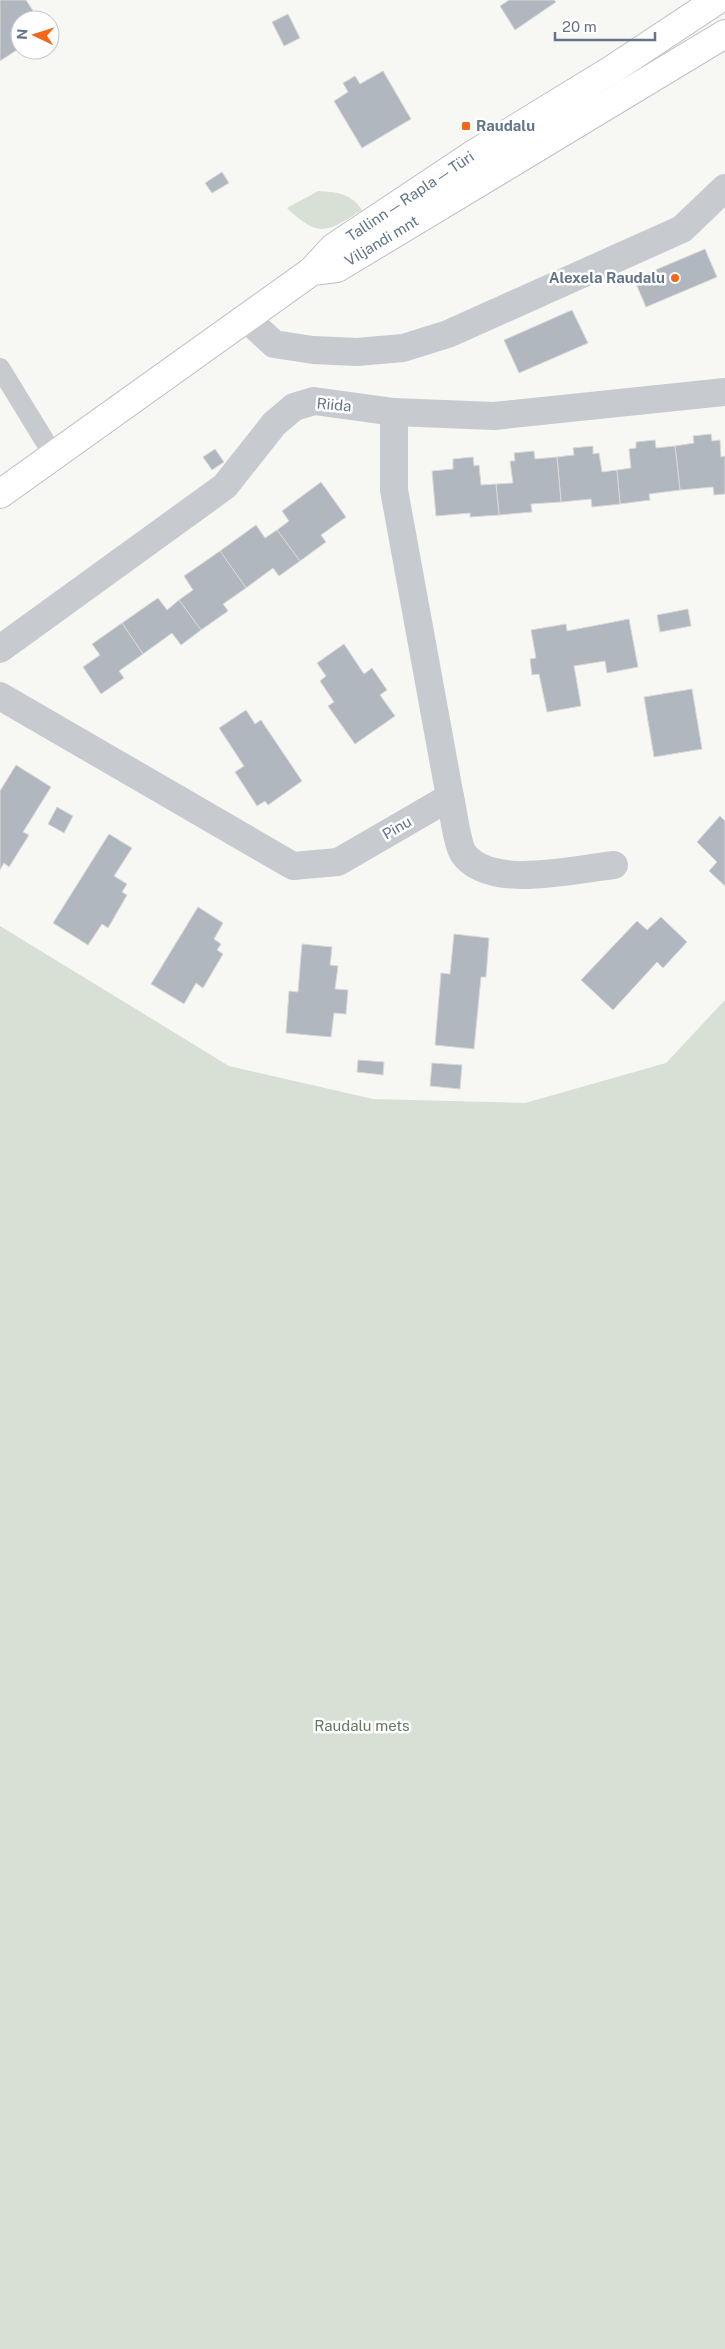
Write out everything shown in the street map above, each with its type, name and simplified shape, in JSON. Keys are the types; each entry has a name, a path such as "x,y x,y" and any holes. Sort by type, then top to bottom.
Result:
{"main road":[{"name":"Tallinn — Rapla — Türi","path":"312,271 333,248 474,154 614,69 717,0"},
{"name":"Viljandi mnt","path":"0,494 312,271 337,268 725,34"}],"street":[{"path":"246,319 274,344 313,350 357,352 403,348 448,334 682,229 725,188"},
{"name":"Riida","path":"0,649 225,486 274,424 294,407 314,401 394,412 494,416 725,392"},
{"path":"394,412 394,490 450,797 462,851 475,866 492,872 541,875 614,864"},
{"name":"Pinu","path":"0,696 293,866 338,862 450,797"}],"lane":[{"path":"0,368 54,456"}],"green space":[{"path":"318,191 343,194 358,204 362,210 341,223 324,229 308,225 287,208"},
{"name":"Raudalu mets","path":"0,926 229,1066 373,1099 525,1103 666,1063 725,1000 725,2349 0,2349"}],"building":[{"path":"0,0 26,0 32,10 10,10 10,54 0,61"},
{"path":"509,0 554,0 556,2 515,30 500,6"},
{"path":"288,14 300,38 284,46 272,22"},
{"path":"383,71 411,119 362,148 334,101 348,92 343,83 355,76 360,84"},
{"path":"222,172 229,183 212,193 205,183"},
{"name":"Alexela Raudalu","path":"705,249 717,277 646,307 634,279"},
{"name":"Alexela Raudalu","path":"572,310 588,343 519,373 504,340"},
{"path":"711,434 712,441 720,440 721,457 725,456 725,494 714,495 713,487 680,490 675,446 694,443 693,436"},
{"path":"655,440 656,448 675,446 680,490 649,494 650,500 620,504 617,470 631,468 629,449 636,448 636,442"},
{"path":"593,446 593,454 599,453 602,472 617,470 620,504 592,507 591,499 561,502 557,457 574,455 573,448"},
{"path":"215,449 224,462 212,470 203,457"},
{"path":"534,451 535,459 557,457 561,502 531,504 532,512 499,515 496,484 513,483 510,461 515,461 514,453"},
{"path":"473,457 474,466 479,465 481,485 496,484 499,515 470,517 470,513 436,516 432,471 453,469 453,459"},
{"path":"321,482 346,517 321,535 326,542 300,561 277,530 289,521 282,511"},
{"path":"256,525 265,538 277,530 300,561 279,576 273,568 246,588 220,551"},
{"path":"220,551 246,588 223,604 228,611 201,630 179,600 193,590 184,576"},
{"path":"158,598 167,610 179,600 201,630 181,645 172,633 143,654 122,623"},
{"path":"688,609 691,626 660,632 657,615"},
{"path":"629,619 638,667 607,673 605,661 574,666 581,706 547,712 539,674 532,675 530,659 536,658 531,630 566,624 567,631"},
{"path":"122,623 143,654 119,671 124,678 101,694 83,667 100,655 92,644"},
{"path":"344,644 364,674 372,668 387,690 380,695 395,716 355,744 328,706 334,702 320,681 326,676 317,663"},
{"path":"692,689 702,749 654,757 644,697"},
{"path":"246,710 255,724 261,720 302,781 268,805 265,801 257,806 235,772 244,766 219,728"},
{"path":"16,765 51,787 23,832 29,835 9,867 4,863 0,870 0,791"},
{"path":"57,807 73,816 64,833 48,824"},
{"path":"720,816 725,821 725,886 709,871 717,862 697,842"},
{"path":"109,834 132,848 114,876 127,884 122,892 127,895 108,928 102,924 88,945 53,923"},
{"path":"198,907 223,923 214,939 221,944 217,950 223,954 203,988 196,983 184,1004 151,984"},
{"path":"661,917 687,942 663,968 657,962 613,1010 581,980 637,921 647,930"},
{"path":"454,934 489,938 486,977 481,977 474,1049 435,1045 441,973 450,974"},
{"path":"302,944 332,947 330,965 338,966 335,989 348,990 346,1014 334,1013 331,1037 286,1033 289,991 298,992"},
{"path":"358,1060 384,1062 383,1075 357,1072"},
{"path":"432,1063 462,1065 460,1089 430,1086"}],"place":[{"name":"Raudalu","path":"466,126"},
{"name":"Alexela Raudalu","path":"675,278"}]}
